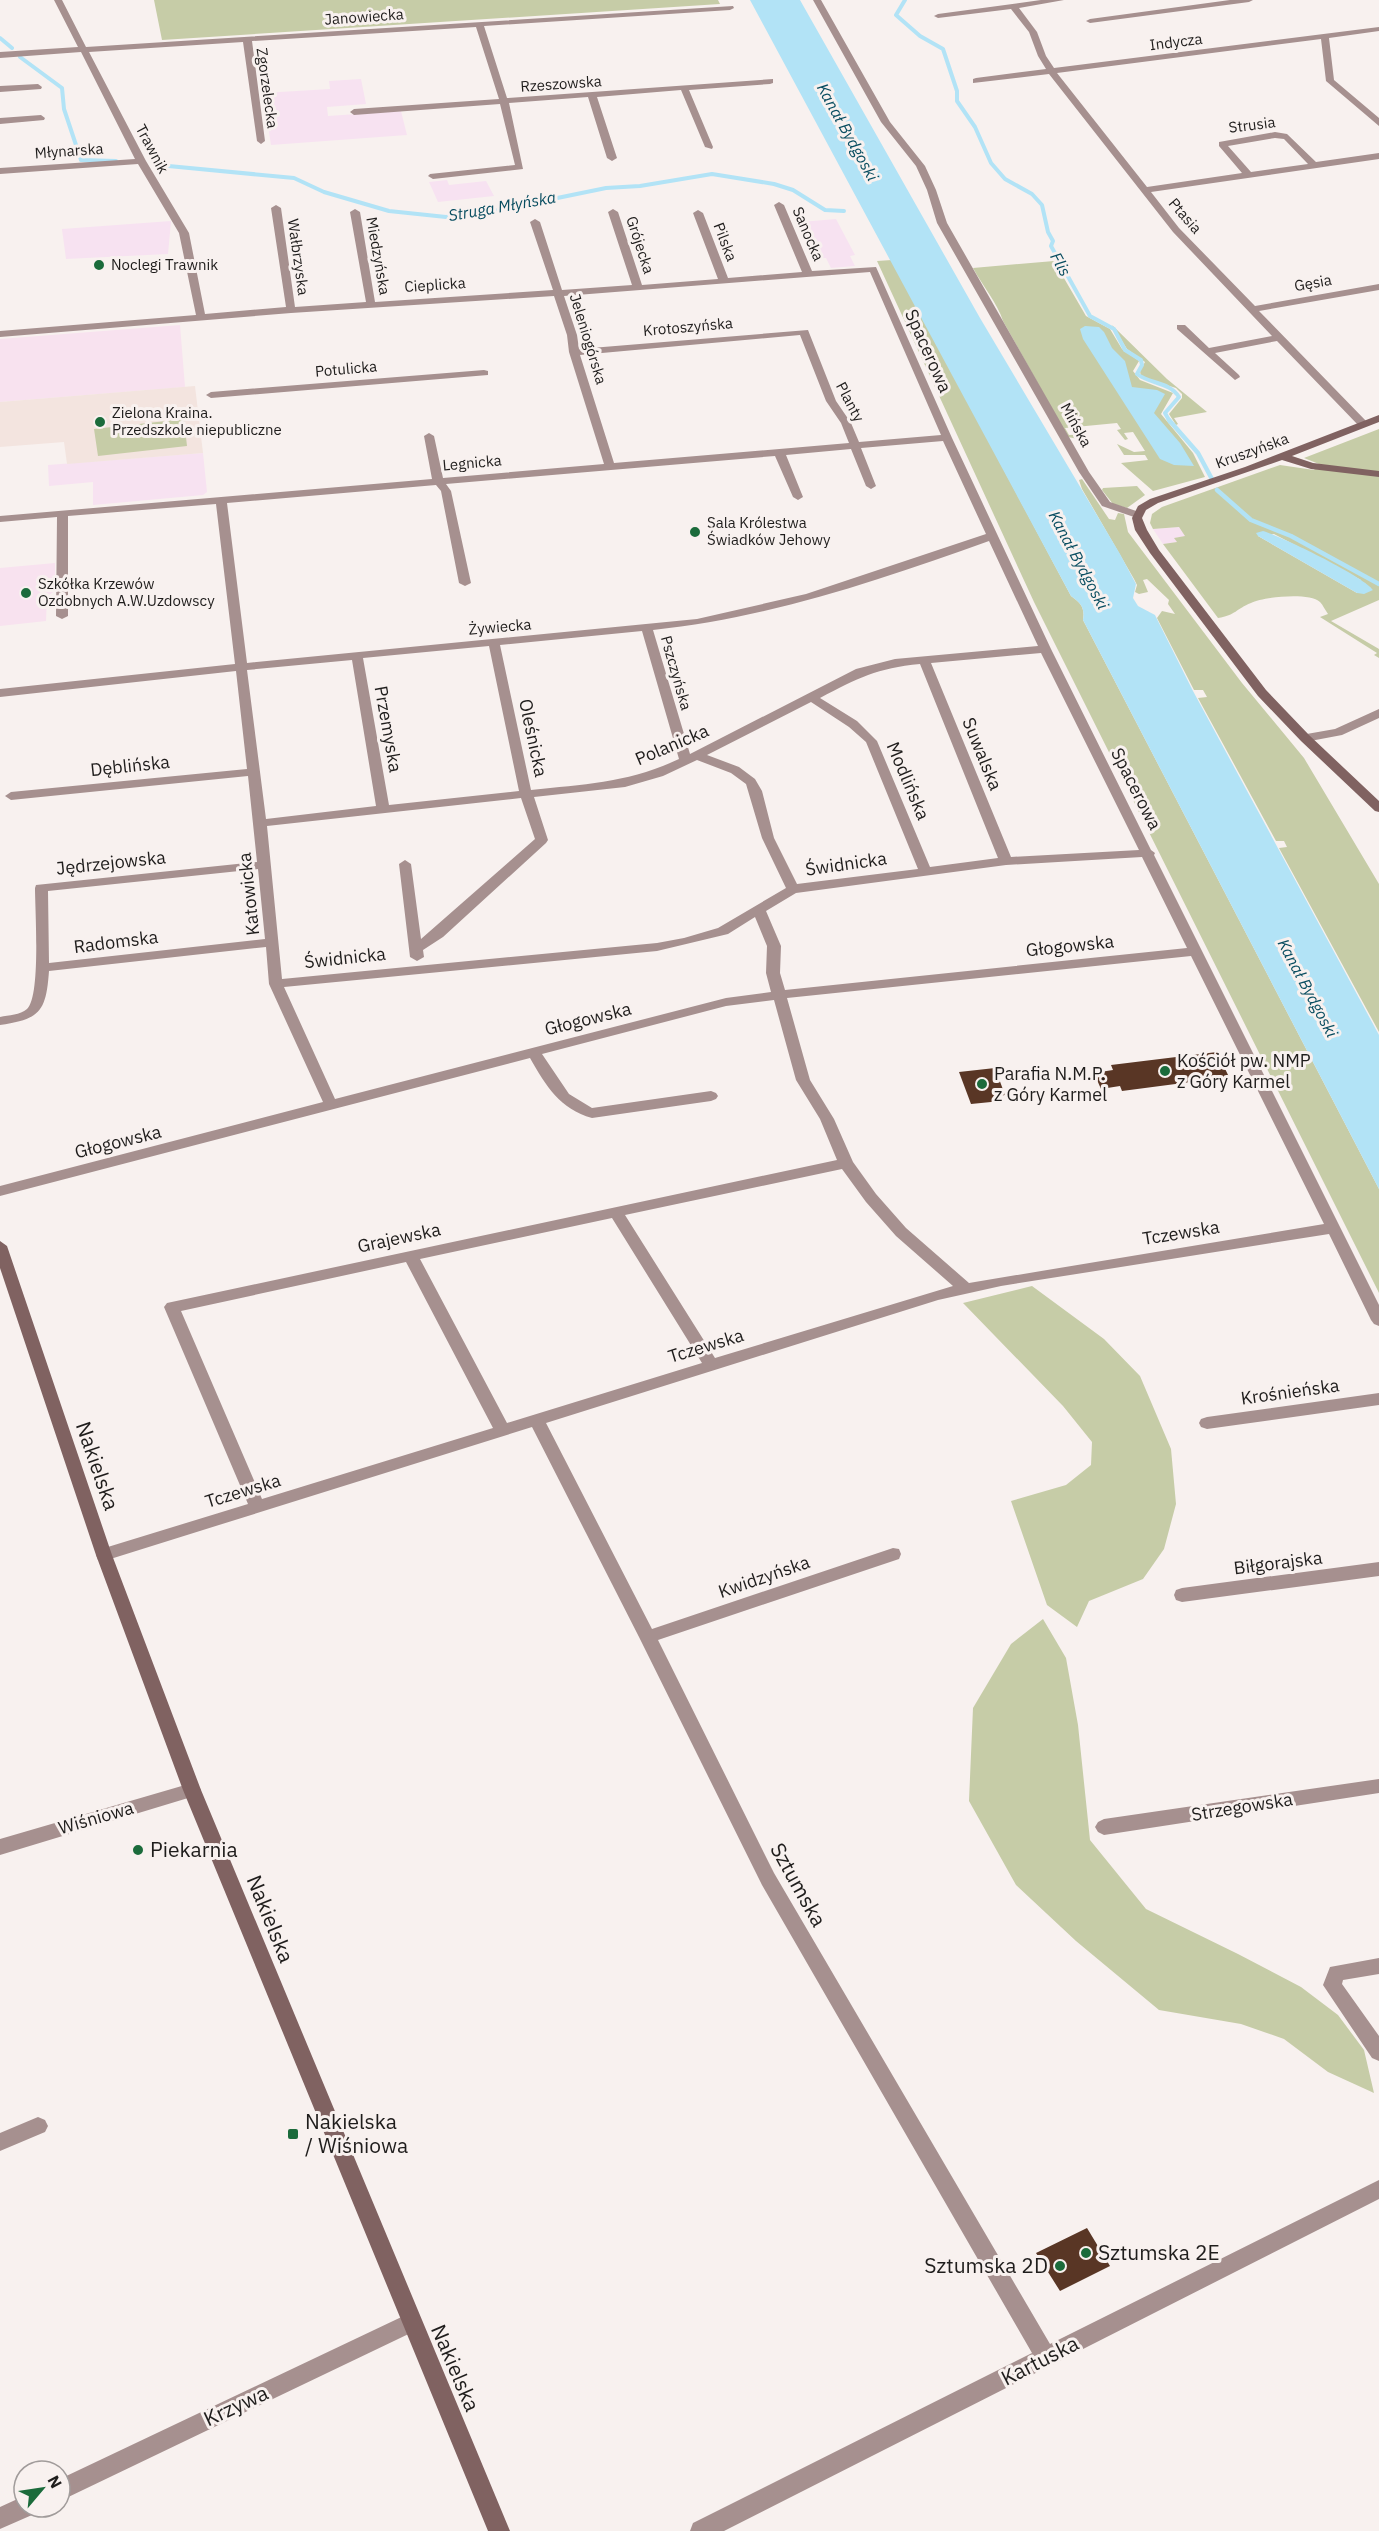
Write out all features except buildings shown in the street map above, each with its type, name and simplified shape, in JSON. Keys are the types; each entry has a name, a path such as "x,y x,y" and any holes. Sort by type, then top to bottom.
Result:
{"main road":[{"name":"Kruszyńska","path":"1138,515 1144,506 1154,501 1282,456 1379,418"},
{"path":"1282,456 1311,466 1379,474"},
{"path":"1138,515 1141,530 1160,558 1262,693 1305,738 1379,808"},
{"name":"Nakielska","path":"0,1246 104,1555 192,1790 499,2531"}],"street":[{"name":"Trawnik","path":"58,0 141,161 184,233 201,317"},
{"name":"Mińska","path":"817,0 884,119 922,170 936,201 942,223 1084,472 1106,504 1138,515"},
{"path":"938,16 1060,0"},
{"path":"1090,21 1249,0"},
{"name":"Ptasia","path":"1012,6 1033,32 1042,56 1052,72 1176,230 1363,424"},
{"name":"Janowiecka","path":"0,55 730,8"},
{"path":"433,176 520,167 504,102 479,23"},
{"name":"Indycza","path":"976,81 1379,29"},
{"path":"1325,37 1330,81 1379,123"},
{"name":"Zgorzelecka","path":"247,39 261,141"},
{"name":"Rzeszowska","path":"354,112 770,81"},
{"path":"0,89 38,87"},
{"path":"684,88 709,147"},
{"path":"592,95 612,158"},
{"path":"0,121 41,118"},
{"name":"Strusia","path":"1249,175 1222,144 1275,135 1287,137 1314,165"},
{"path":"1144,190 1379,156"},
{"name":"Młynarska","path":"0,171 141,161"},
{"name":"Sanocka","path":"779,205 808,274"},
{"name":"Wałbrzyska","path":"276,208 291,310"},
{"name":"Miedzyńska","path":"355,212 371,305"},
{"name":"Grójecka","path":"614,212 638,288"},
{"name":"Pilska","path":"698,213 724,281"},
{"name":"Jeleniogórska","path":"535,222 572,335 574,352 610,466"},
{"name":"Cieplicka","path":"0,334 291,310 558,291 638,288 873,269"},
{"name":"Spacerowa","path":"873,269 947,438 1046,649 1379,1320"},
{"name":"Gęsia","path":"1253,309 1379,287"},
{"path":"1181,327 1235,377"},
{"name":"Krotoszyńska","path":"574,352 804,332"},
{"name":"Planty","path":"804,332 831,401 839,410 871,486"},
{"path":"1208,351 1280,337"},
{"name":"Potulicka","path":"211,395 484,373"},
{"path":"429,436 438,481 446,491 465,583"},
{"name":"Legnicka","path":"0,519 947,438"},
{"path":"779,452 798,497"},
{"name":"Katowicka","path":"221,499 260,823 276,984 332,1105"},
{"path":"62,616 63,514"},
{"name":"Żywiecka","path":"0,693 240,667 647,629 737,616 811,598 992,536"},
{"name":"Pszczyńska","path":"647,629 691,758"},
{"name":"Oleśnicka","path":"416,949 438,934 542,840 526,793 494,643"},
{"name":"Polanicka","path":"260,823 624,783 659,773 726,742 860,672 895,663 1046,649"},
{"name":"Przemyska","path":"357,656 383,808"},
{"name":"Suwalska","path":"924,660 1006,861"},
{"name":"Modlińska","path":"811,697 853,724 871,741 925,871"},
{"path":"1305,738 1338,732 1379,713"},
{"path":"726,742 722,752 726,766"},
{"path":"691,758 726,766 751,782 756,791 768,838 793,889"},
{"name":"Dęblińska","path":"11,796 253,772"},
{"name":"Świdnicka","path":"276,984 417,969 561,958 685,942 723,931 793,889 1006,861 1149,853"},
{"path":"405,864 417,969"},
{"name":"Jędrzejowska","path":"42,968 41,888 264,865"},
{"path":"759,910 774,946 773,973 803,1080 827,1119 846,1163 871,1198 901,1232 964,1288"},
{"name":"Radomska","path":"42,968 273,942"},
{"name":"Głogowska","path":"0,1191 709,1006 778,995 1197,951"},
{"path":"0,1021 28,1014 37,1008 42,968"},
{"path":"533,1051 562,1095 584,1112 592,1113 711,1096"},
{"name":"Grajewska","path":"257,1507 172,1307 846,1163"},
{"path":"616,1212 711,1364"},
{"name":"Tczewska","path":"104,1555 711,1364 964,1288 1334,1228"},
{"path":"410,1255 503,1431"},
{"name":"Krośnieńska","path":"1207,1424 1379,1399"},
{"name":"Sztumska","path":"536,1420 648,1637 768,1879 1046,2358"},
{"name":"Kwidzyńska","path":"648,1637 893,1554"},
{"name":"Biłgorajska","path":"1182,1595 1379,1569"},
{"name":"Strzegowska","path":"1104,1827 1379,1786"},
{"name":"Wiśniowa","path":"0,1846 192,1790"},
{"path":"1379,1966 1337,1973 1332,1985 1379,2052"},
{"path":"0,2142 38,2126"},
{"name":"Kartuska","path":"701,2531 1379,2189"},
{"name":"Krzywa","path":"72,2484 412,2322"}],"shaded area":[{"path":"361,79 366,104 327,107 328,116 401,111 407,135 271,145 263,93 330,89 329,81"},
{"path":"447,180 449,185 486,181 494,196 438,202 429,182"},
{"path":"836,219 855,255 850,256 855,266 831,268 826,258 821,258 801,222"},
{"path":"171,221 168,254 66,259 62,229"},
{"path":"180,325 185,387 0,402 0,339"},
{"name":"Zielona Kraina. Przedszkole niepubliczne","path":"195,386 203,453 67,464 64,442 0,447 0,402"},
{"path":"203,453 207,492 203,495 93,505 93,482 49,486 48,465"},
{"path":"1179,527 1186,536 1175,538 1177,542 1163,544 1153,529"},
{"name":"Szkółka Krzewów Ozdobnych A.W.Uzdowscy","path":"55,563 55,591 47,596 46,621 0,626 0,568"}],"green space":[{"path":"154,0 718,0 720,4 162,40"},
{"path":"892,260 1071,596 1082,606 1083,620 1379,1189 1379,1293 1034,602 877,261"},
{"path":"1054,261 1086,316 1110,329 1122,349 1139,361 1133,371 1140,380 1173,393 1161,414 1193,453 1205,477 1153,491 1121,463 1148,460 1145,455 1124,455 1117,444 1134,452 1145,451 1133,432 1124,433 1128,439 1125,440 1117,430 1121,429 1117,423 1065,428 1069,435 1086,434 1078,439 1068,437 973,268"},
{"path":"1112,325 1167,379 1207,412 1174,418 1178,424 1176,425 1169,414 1182,398 1182,394 1176,388 1141,377 1140,371 1145,362 1127,349"},
{"path":"184,419 187,446 98,456 94,429"},
{"path":"1379,429 1379,600 1331,621 1379,649 1379,658 1374,655 1377,653 1320,617 1328,614 1320,602 1306,597 1286,596 1265,599 1218,618 1163,544 1177,542 1174,538 1185,536 1179,527 1153,529 1150,523 1152,514 1162,507 1280,465 1314,470 1319,464 1304,458","holes":["1274,534 1361,580 1357,593 1258,536"]},
{"path":"1082,479 1109,519 1115,520 1118,513 1124,514 1128,532 1242,683 1304,758 1379,884 1379,1032 1279,848 1287,847 1284,841 1276,841 1198,698 1207,697 1203,690 1194,690 1157,618 1162,611 1175,614 1168,604 1169,600 1147,579 1143,580 1148,592 1139,594 1135,592 1137,585 1082,489 1079,480"},
{"path":"1137,486 1145,495 1127,508 1113,504 1102,490 1103,488"},
{"path":"1032,1286 1104,1339 1140,1376 1171,1449 1176,1504 1164,1549 1143,1579 1089,1601 1077,1627 1047,1605 1011,1501 1066,1485 1091,1465 1092,1442 1063,1406 963,1303"},
{"path":"1043,1619 1066,1658 1078,1725 1090,1840 1146,1909 1301,1987 1338,2015 1364,2050 1374,2093 1328,2072 1284,2039 1241,2024 1159,2010 1076,1941 1016,1885 969,1801 973,1708 1011,1644"}],"water":[{"name":"Kanał Bydgoski","path":"750,0 800,0 980,318 1120,554 1136,584 1133,598 1138,606 1155,615 1193,691 1379,1035 1379,1189 1083,620 1082,606 1071,596"},
{"path":"1085,326 1099,327 1104,332 1112,348 1125,361 1132,387 1157,390 1165,394 1154,413 1180,443 1194,466 1174,465 1160,459 1083,339 1080,329"},
{"path":"1263,531 1304,548 1355,576 1373,590 1364,594 1357,593 1256,533"}],"waterway":[{"name":"Flis","path":"905,0 896,15 920,36 943,49 957,91 957,101 975,127 991,163 1005,179 1032,194 1042,205 1048,232 1053,241 1051,246 1090,316 1114,329 1125,350 1141,360 1142,365 1137,374 1170,388 1179,397 1165,413 1170,422"},
{"name":"Struga Młyńska","path":"0,38 12,48"},
{"name":"Struga Młyńska","path":"20,57 62,88 64,109 81,160 116,161"},
{"name":"Struga Młyńska","path":"158,165 294,178 324,192 389,211 446,217 494,211 606,188 640,186 712,174 774,184 793,190 825,210 844,211"},
{"name":"Flis","path":"1169,420 1198,453 1213,481"},
{"name":"Flis","path":"1217,490 1251,520 1291,536 1379,584"}],"place":[{"name":"Noclegi Trawnik","path":"99,265"},
{"name":"Zielona Kraina. Przedszkole niepubliczne","path":"100,422"},
{"name":"Sala Królestwa Świadków Jehowy","path":"695,532"},
{"name":"Szkółka Krzewów Ozdobnych A.W.Uzdowscy","path":"26,593"},
{"name":"Kościół pw. NMP z Góry Karmel","path":"1165,1071"},
{"name":"Parafia N.M.P. z Góry Karmel","path":"982,1084"},
{"name":"Piekarnia","path":"138,1850"},
{"name":"Nakielska / Wiśniowa","path":"293,2134"},
{"name":"Sztumska 2E","path":"1086,2253"},
{"name":"Sztumska 2D","path":"1060,2266"}]}
